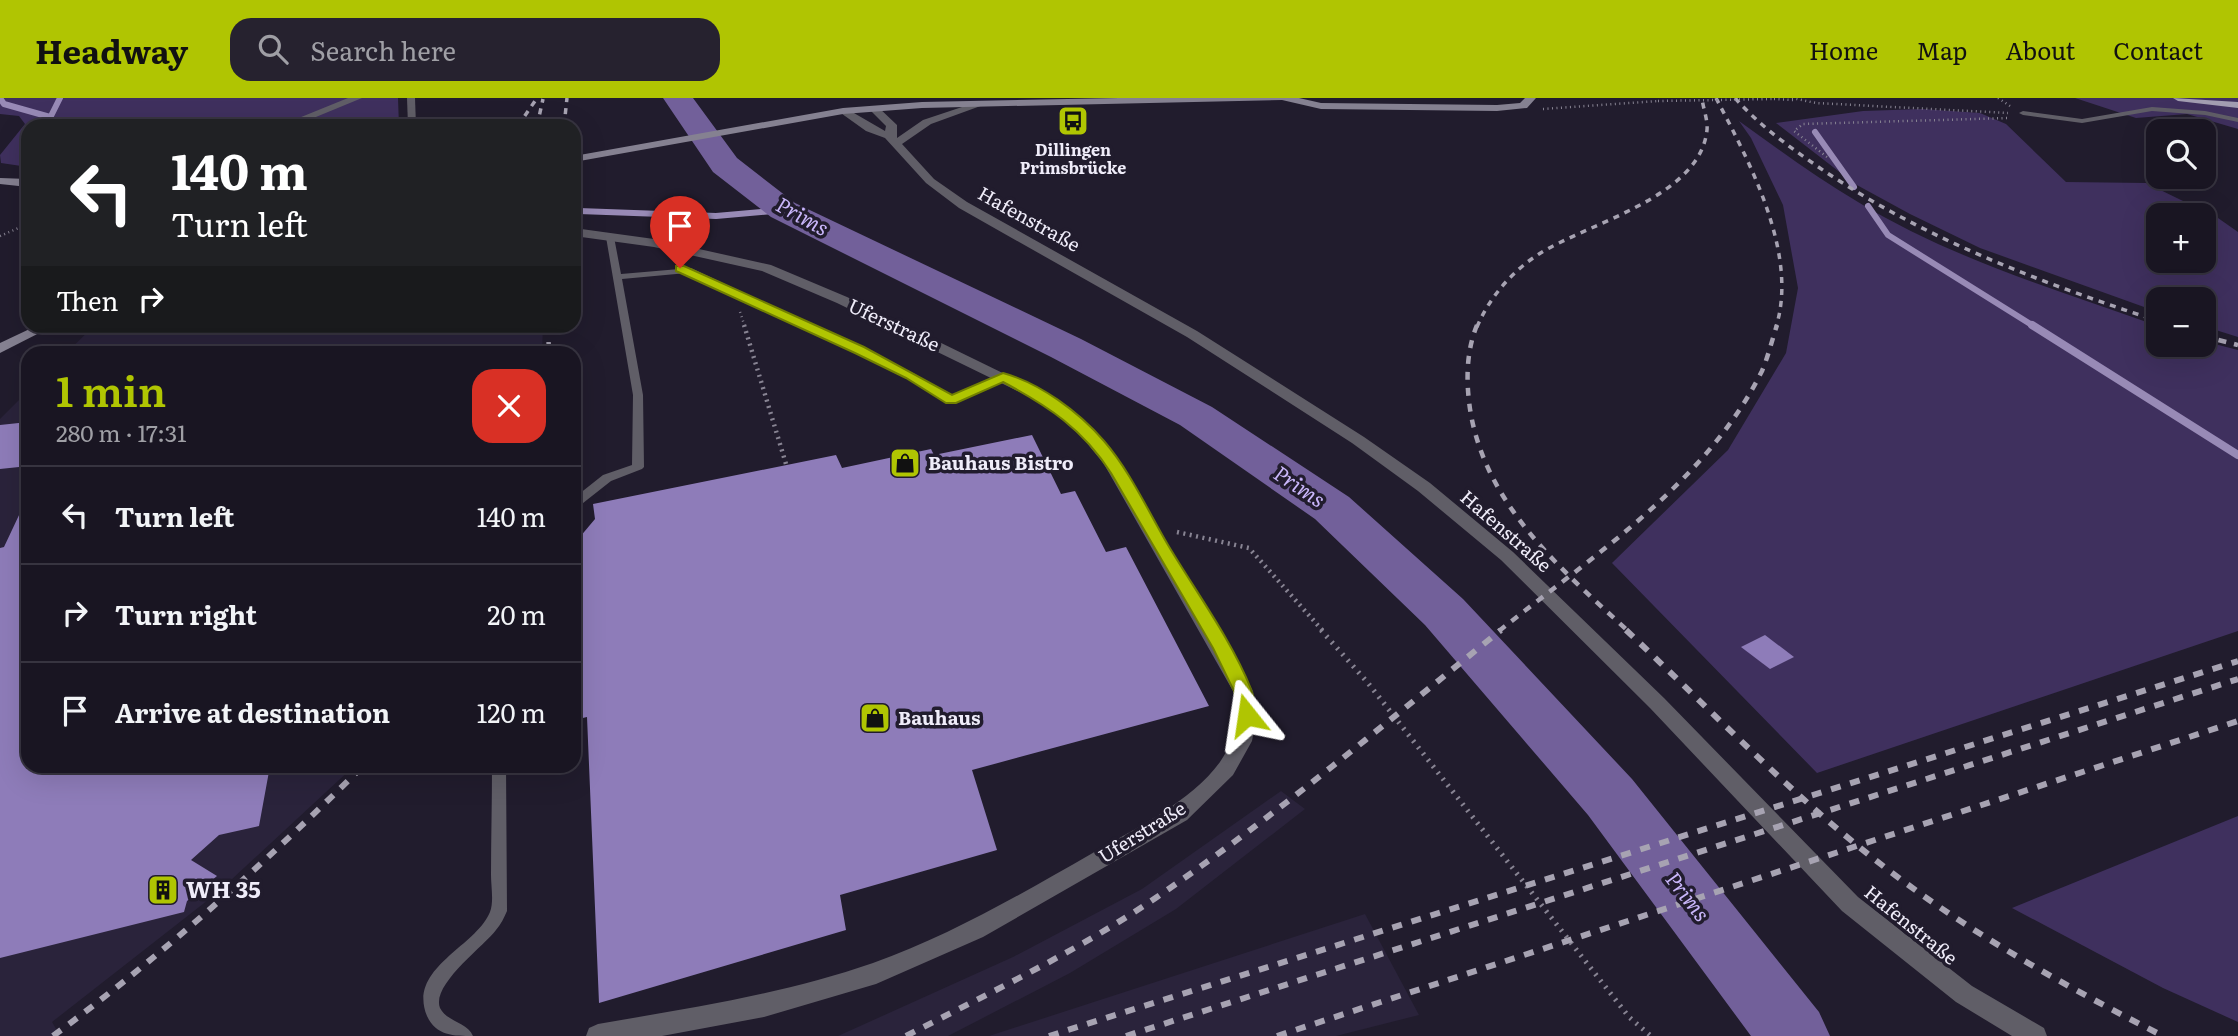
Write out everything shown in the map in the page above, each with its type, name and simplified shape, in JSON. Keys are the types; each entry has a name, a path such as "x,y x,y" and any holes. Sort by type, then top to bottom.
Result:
{"main road":[{"path":"581,157 805,116 873,108 1279,98"},
{"path":"1285,98 1321,106 1488,107 1523,106 1531,98"},
{"path":"2178,98 2238,105"},
{"path":"0,181 21,182"},
{"path":"0,349 32,333"}],"street":[{"path":"302,119 357,98"},
{"path":"892,139 927,122 981,104"},
{"name":"Hafenstraße","path":"873,108 892,125 892,139"},
{"name":"Hafenstraße","path":"843,111 870,129 892,139 930,181 963,205 1192,334 1358,440 1424,487 1507,556 1617,664 1850,904 1964,994 2035,1036"},
{"name":"Uferstraße","path":"581,233 715,254 766,268 1003,377 1049,401 1079,423 1100,445 1221,647 1243,691 1247,715 1242,741 1226,769 1179,814 975,930 876,973 764,1006 598,1036"}],"lane":[{"path":"411,98 412,119"},
{"path":"2023,113 2082,121 2124,117 2152,109 2205,113 2238,120"},
{"path":"581,498 607,478 638,467 638,395 610,237"},
{"path":"617,277 688,270 911,376 951,401 1003,377"},
{"path":"464,1036 437,1018 431,1005 431,996 444,971 489,930 499,911 499,773"}],"path":[{"path":"1658,101 1793,99 2023,113"},
{"path":"1827,157 1794,131 1804,124 1937,118 1998,120 2023,113"},
{"path":"0,236 21,227"},
{"path":"740,312 786,464"},
{"path":"1149,526 1249,548 1368,683 1629,1017 1651,1036"}],"shaded area":[{"path":"0,98 398,98 399,119 21,119 19,116 0,114"},
{"path":"2075,98 2238,98 2238,129 2216,123 2216,119 2187,114 2136,118"},
{"path":"1922,109 1980,113 2006,124 2066,182 2146,183 2146,189 2158,189 2187,203 2146,203 2146,273 2216,273 2216,217 2238,232 2238,337 2216,330 2216,287 2146,287 2146,308 1980,248 1855,184 1776,123 1863,111"},
{"path":"1739,121 1843,193 1929,240 2005,272 2146,322 2146,357 2216,357 2216,344 2238,350 2238,631 1817,773 1612,563 1728,450 1786,353 1798,288 1783,205 1751,138"},
{"path":"21,129 21,166 1,163 0,155"},
{"path":"87,333 543,333 542,346 73,346"},
{"path":"21,398 21,773 347,773 217,893 52,1022 60,1036 0,1036 0,419"},
{"path":"1281,791 1305,809 1176,909 1070,973 948,1036 838,1036 1013,957 1142,889"},
{"path":"2238,816 2238,1022 2163,988 2012,908"},
{"path":"1365,914 1419,1015 1336,1036 989,1036"}],"building":[{"path":"21,423 19,467 0,469 0,425"},
{"name":"Bauhaus","path":"1032,435 1061,494 1075,491 1106,552 1126,547 1209,706 972,770 997,850 840,895 846,930 599,1003 587,717 581,718 581,536 595,519 593,504 836,455 842,468 931,449 934,455"},
{"path":"21,511 21,773 269,773 259,826 219,835 191,860 217,876 187,901 184,912 0,958 0,548 4,547"},
{"path":"1765,635 1794,657 1770,669 1741,647"}],"waterway":[{"path":"0,98 4,104 50,117"},
{"path":"50,119 60,98"},
{"name":"Prims","path":"678,98 725,165 783,210 1066,348 1196,416 1332,508 1444,612 1610,797 1794,1036"},
{"path":"1815,132 1854,187"},
{"path":"1868,206 1888,235 2035,327"},
{"path":"581,211 716,216 783,210"},
{"path":"2032,325 2238,455"}],"railway":[{"path":"523,119 537,98"},
{"path":"565,119 567,98"},
{"path":"1477,327 1495,296 1529,261 1560,243 1638,206 1685,174 1700,154 1707,130 1702,98"},
{"path":"1716,98 1756,179 1776,239 1781,269 1781,299 1776,327"},
{"path":"1735,98 1795,151 1897,215 2025,274 2146,317"},
{"path":"539,119 543,99"},
{"path":"1477,325 1469,356 1468,377 1470,409 1478,444 1509,505 1530,533 1569,576"},
{"path":"1569,576 1645,514 1711,448 1739,411 1762,371 1777,325"},
{"path":"548,333 549,346"},
{"path":"2216,339 2238,345"},
{"path":"1499,631 1569,576"},
{"path":"1569,576 1628,631"},
{"path":"906,1036 1065,953 1157,897 1289,800 1501,630"},
{"path":"1626,630 1803,798"},
{"path":"1803,798 2238,661"},
{"path":"1819,813 2238,679"},
{"path":"1858,846 2238,721"},
{"path":"53,1036 213,907 356,773"},
{"path":"1049,1036 1803,798"},
{"path":"1803,798 1819,813"},
{"path":"1126,1036 1819,813"},
{"path":"1819,813 1858,846"},
{"path":"1277,1036 1858,846"},
{"path":"1858,846 1920,893 1987,938 2091,999 2163,1036"}],"place":[{"name":"Dillingen Primsbrücke","path":"1073,121"},
{"name":"Bauhaus Bistro","path":"905,463"},
{"name":"Bauhaus","path":"875,718"},
{"name":"WH 35","path":"163,890"}],"route":[{"path":"680,268 860,350 911,376 951,401 1003,377 1049,401 1079,423 1100,445 1118,473 1221,647 1243,691 1247,715"}]}
